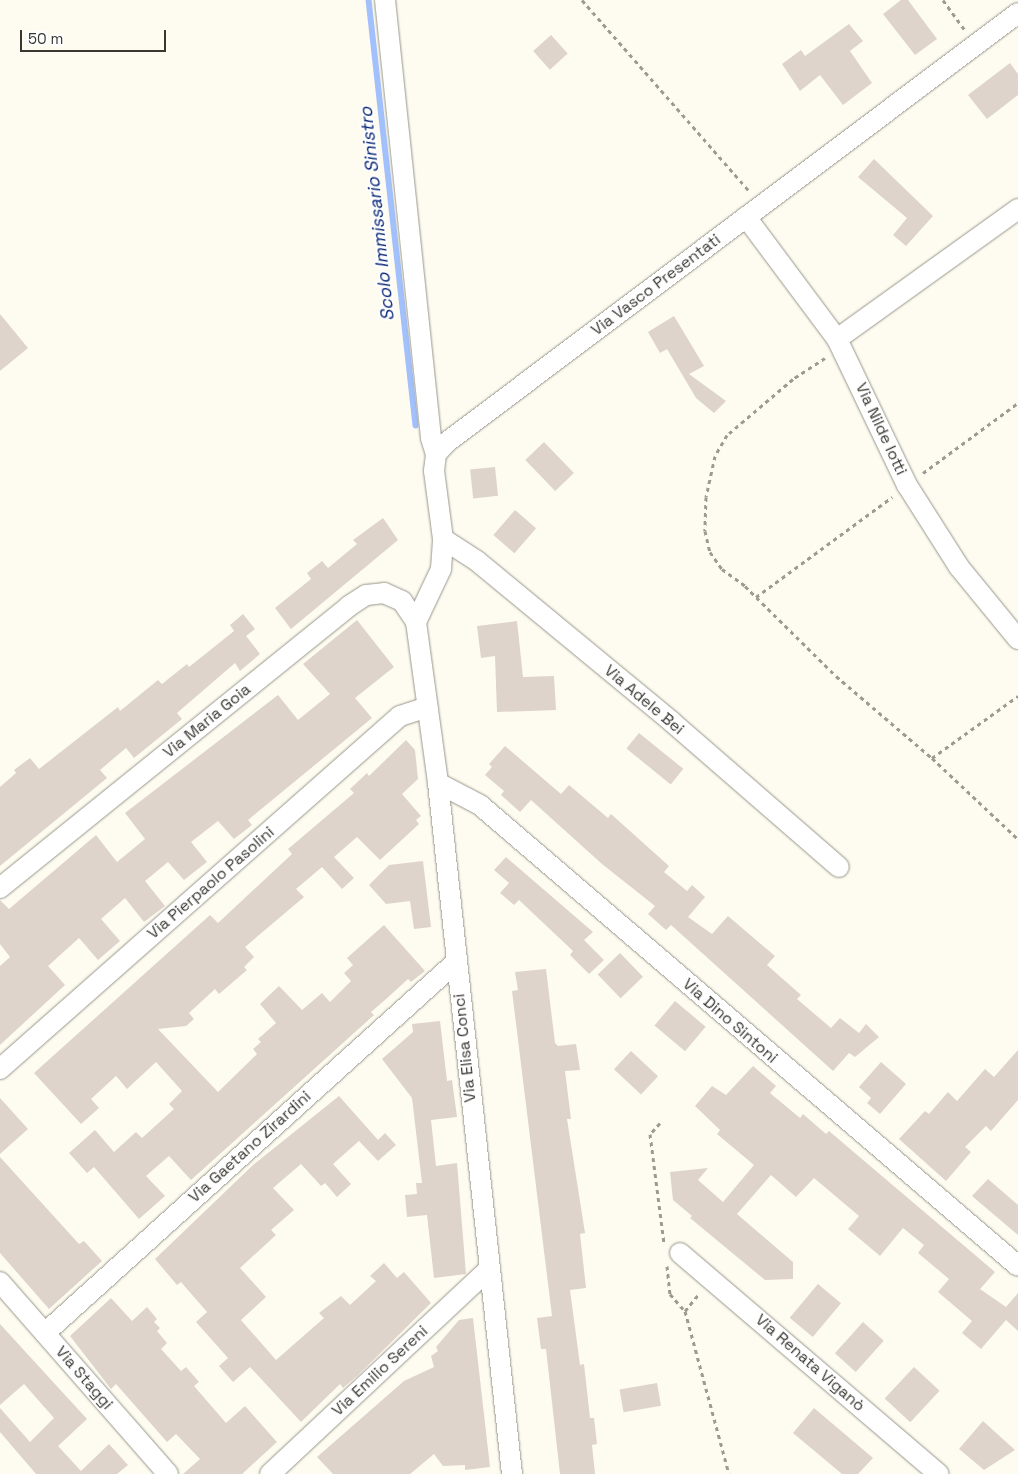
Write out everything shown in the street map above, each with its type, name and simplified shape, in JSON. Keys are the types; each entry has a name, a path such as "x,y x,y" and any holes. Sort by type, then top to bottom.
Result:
{"street":[{"path":"385,0 430,438 436,454 434,471 443,539 441,569 416,622"},
{"name":"Via Vasco Presentati","path":"436,454 447,442 1018,13"},
{"path":"839,343 1018,209"},
{"name":"Via Nilde Iotti","path":"754,211 839,343 908,485 959,567 1018,639"},
{"name":"Via Adele Bei","path":"443,539 477,561 664,716 839,867"},
{"name":"Via Maria Goia","path":"0,888 349,606 366,595 384,593 402,601 416,622"},
{"name":"Via Elisa Conci","path":"416,622 438,782 512,1474"},
{"name":"Via Pierpaolo Pasolini","path":"0,1069 400,716 428,707"},
{"name":"Via Dino Sintoni","path":"438,782 480,805 1018,1266"},
{"name":"Via Gaetano Zirardini","path":"45,1333 456,962"},
{"name":"Via Renata Viganò","path":"670,1252 939,1474"},
{"name":"Via Emilio Sereni","path":"270,1474 490,1268"},
{"name":"Via Staggi","path":"0,1282 168,1474"}],"path":[{"path":"582,0 754,211"},
{"path":"943,0 976,44"},
{"path":"839,343 727,435 715,456 706,497 705,531 710,552 722,569 756,597 836,676 932,758 1018,839"},
{"path":"756,597 1018,403"},
{"path":"932,758 1018,696"},
{"path":"660,1123 650,1134 670,1252 670,1294 685,1311 729,1474"}],"building":[{"path":"901,0 908,0 937,39 915,55 883,14"},
{"path":"849,24 863,41 850,51 872,83 843,105 820,75 800,91 782,64 801,50 805,56"},
{"path":"551,35 568,54 550,70 533,51"},
{"path":"1010,63 1018,74 1018,95 987,119 968,95"},
{"path":"874,159 933,216 906,246 893,235 907,218 858,177"},
{"path":"0,314 28,348 0,371"},
{"path":"674,316 704,366 689,374 726,401 714,413 696,398 667,349 660,353 648,332"},
{"path":"544,442 574,473 555,491 525,460"},
{"path":"495,467 498,496 473,498 470,470"},
{"path":"515,510 536,528 514,553 493,535"},
{"path":"383,518 398,540 291,629 275,608 311,579 307,573 322,561 328,568 357,544 353,540"},
{"path":"243,614 255,629 246,636 260,654 240,671 235,663 177,713 182,719 134,758 126,748 100,770 107,778 0,866 0,787 16,773 14,770 30,758 39,769 118,707 120,711 158,680 162,684 187,664 189,667 234,631 230,625"},
{"path":"357,620 394,667 355,698 372,718 248,820 252,825 234,839 218,821 191,842 207,862 184,880 168,862 145,881 165,906 144,922 125,898 101,919 120,941 98,960 79,938 48,966 65,985 0,1045 0,966 10,957 0,944 0,900 9,909 96,835 117,862 145,839 125,813 278,695 298,720 330,694 303,664"},
{"path":"517,621 523,677 554,676 556,710 497,712 495,656 481,658 477,626"},
{"path":"639,733 683,769 671,784 626,749"},
{"path":"406,740 415,750 418,779 402,794 421,816 416,820 419,824 380,860 357,837 334,857 354,878 342,889 322,867 296,889 304,897 245,947 254,957 244,967 247,970 219,994 215,989 189,1013 194,1019 186,1026 158,1029 218,1092 257,1054 253,1049 261,1042 258,1039 276,1023 260,1004 279,986 302,1010 322,993 330,1002 351,981 344,973 353,965 347,958 384,925 425,971 411,982 408,979 371,1012 374,1015 191,1180 169,1156 146,1176 165,1196 139,1219 94,1167 87,1173 69,1153 95,1130 114,1152 136,1132 142,1138 174,1109 169,1104 182,1091 156,1062 127,1089 116,1076 91,1099 99,1108 81,1124 34,1073 210,915 218,923 292,854 288,849 354,793 350,789 367,773 369,776"},
{"path":"505,746 561,794 569,785 608,818 611,814 669,866 664,872 687,891 692,885 705,897 688,917 712,934 728,916 775,956 767,965 801,995 797,999 831,1028 840,1018 859,1033 866,1024 879,1037 855,1057 849,1053 833,1071 671,925 666,930 648,914 655,906 602,864 531,800 520,812 501,795 504,791 485,775 492,767 489,764"},
{"path":"506,857 593,932 584,940 604,960 589,974 570,955 573,951 519,900 514,905 500,893 509,883 494,870"},
{"path":"423,861 431,927 414,929 410,901 386,904 369,885 389,865"},
{"path":"620,953 643,977 621,998 598,975"},
{"path":"546,969 555,1043 558,1046 576,1044 580,1070 565,1071 571,1119 567,1119 585,1233 580,1234 586,1288 570,1290 580,1365 584,1364 590,1418 594,1418 597,1444 592,1445 595,1474 560,1474 546,1349 541,1349 537,1318 552,1316 512,991 518,990 515,972"},
{"path":"675,1001 706,1027 685,1051 654,1026"},
{"path":"440,1021 447,1081 452,1080 457,1117 431,1120 436,1166 457,1163 466,1274 434,1278 427,1215 407,1217 405,1195 417,1194 416,1183 422,1183 412,1098 382,1059 413,1032 412,1024"},
{"path":"1018,1050 1018,1100 991,1131 986,1126 965,1147 971,1152 946,1181 899,1139 925,1111 929,1114 948,1092 957,1101 985,1069 994,1077"},
{"path":"631,1051 658,1076 641,1095 614,1069"},
{"path":"881,1062 906,1084 880,1114 867,1103 871,1098 859,1087"},
{"path":"753,1066 776,1086 770,1093 800,1118 803,1114 826,1134 829,1131 995,1272 980,1289 1006,1307 1018,1293 1018,1331 1006,1320 981,1349 962,1333 972,1321 938,1292 949,1279 918,1253 924,1245 903,1228 880,1256 848,1229 859,1216 814,1178 796,1197 771,1175 737,1214 793,1262 793,1279 765,1280 690,1218 692,1216 673,1200 670,1172 708,1168 698,1180 723,1202 754,1165 717,1134 720,1130 695,1106 712,1086 726,1095"},
{"path":"339,1096 378,1140 385,1133 396,1145 378,1161 359,1141 333,1164 351,1184 337,1197 325,1183 321,1186 301,1164 273,1188 294,1210 271,1230 276,1235 240,1268 266,1297 241,1320 276,1360 324,1318 319,1313 341,1296 350,1305 376,1281 370,1276 384,1263 397,1278 404,1272 431,1303 358,1375 343,1388 340,1384 301,1422 250,1367 233,1382 219,1366 228,1358 196,1322 207,1312 181,1282 177,1285 155,1259 253,1165"},
{"path":"0,1098 28,1129 0,1154"},
{"path":"0,1157 79,1244 84,1241 102,1261 49,1309 0,1253"},
{"path":"988,1179 1018,1205 1018,1235 972,1196"},
{"path":"818,1284 841,1303 813,1337 790,1318"},
{"path":"111,1298 132,1321 147,1307 157,1319 154,1322 160,1328 157,1331 167,1343 161,1349 181,1371 186,1367 199,1382 194,1386 226,1423 245,1406 277,1442 242,1474 183,1474 200,1459 176,1434 167,1442 116,1384 111,1389 70,1336"},
{"path":"473,1318 490,1467 465,1470 465,1465 443,1466 434,1454 410,1474 333,1474 317,1457 404,1381 434,1367 431,1356 438,1351 436,1347 459,1320"},
{"path":"863,1322 884,1341 856,1372 835,1353"},
{"path":"0,1324 87,1419 58,1446 81,1471 109,1444 128,1465 117,1474 36,1474 0,1432 0,1408 30,1442 54,1418 24,1384 0,1405"},
{"path":"914,1367 940,1391 910,1422 885,1398"},
{"path":"657,1383 661,1406 624,1412 620,1390"},
{"path":"814,1408 873,1458 858,1474 842,1474 793,1433"},
{"path":"983,1421 1015,1450 984,1470 959,1449"}],"waterway":[{"name":"Scolo Immissario Sinistro","path":"369,0 416,425"}]}
